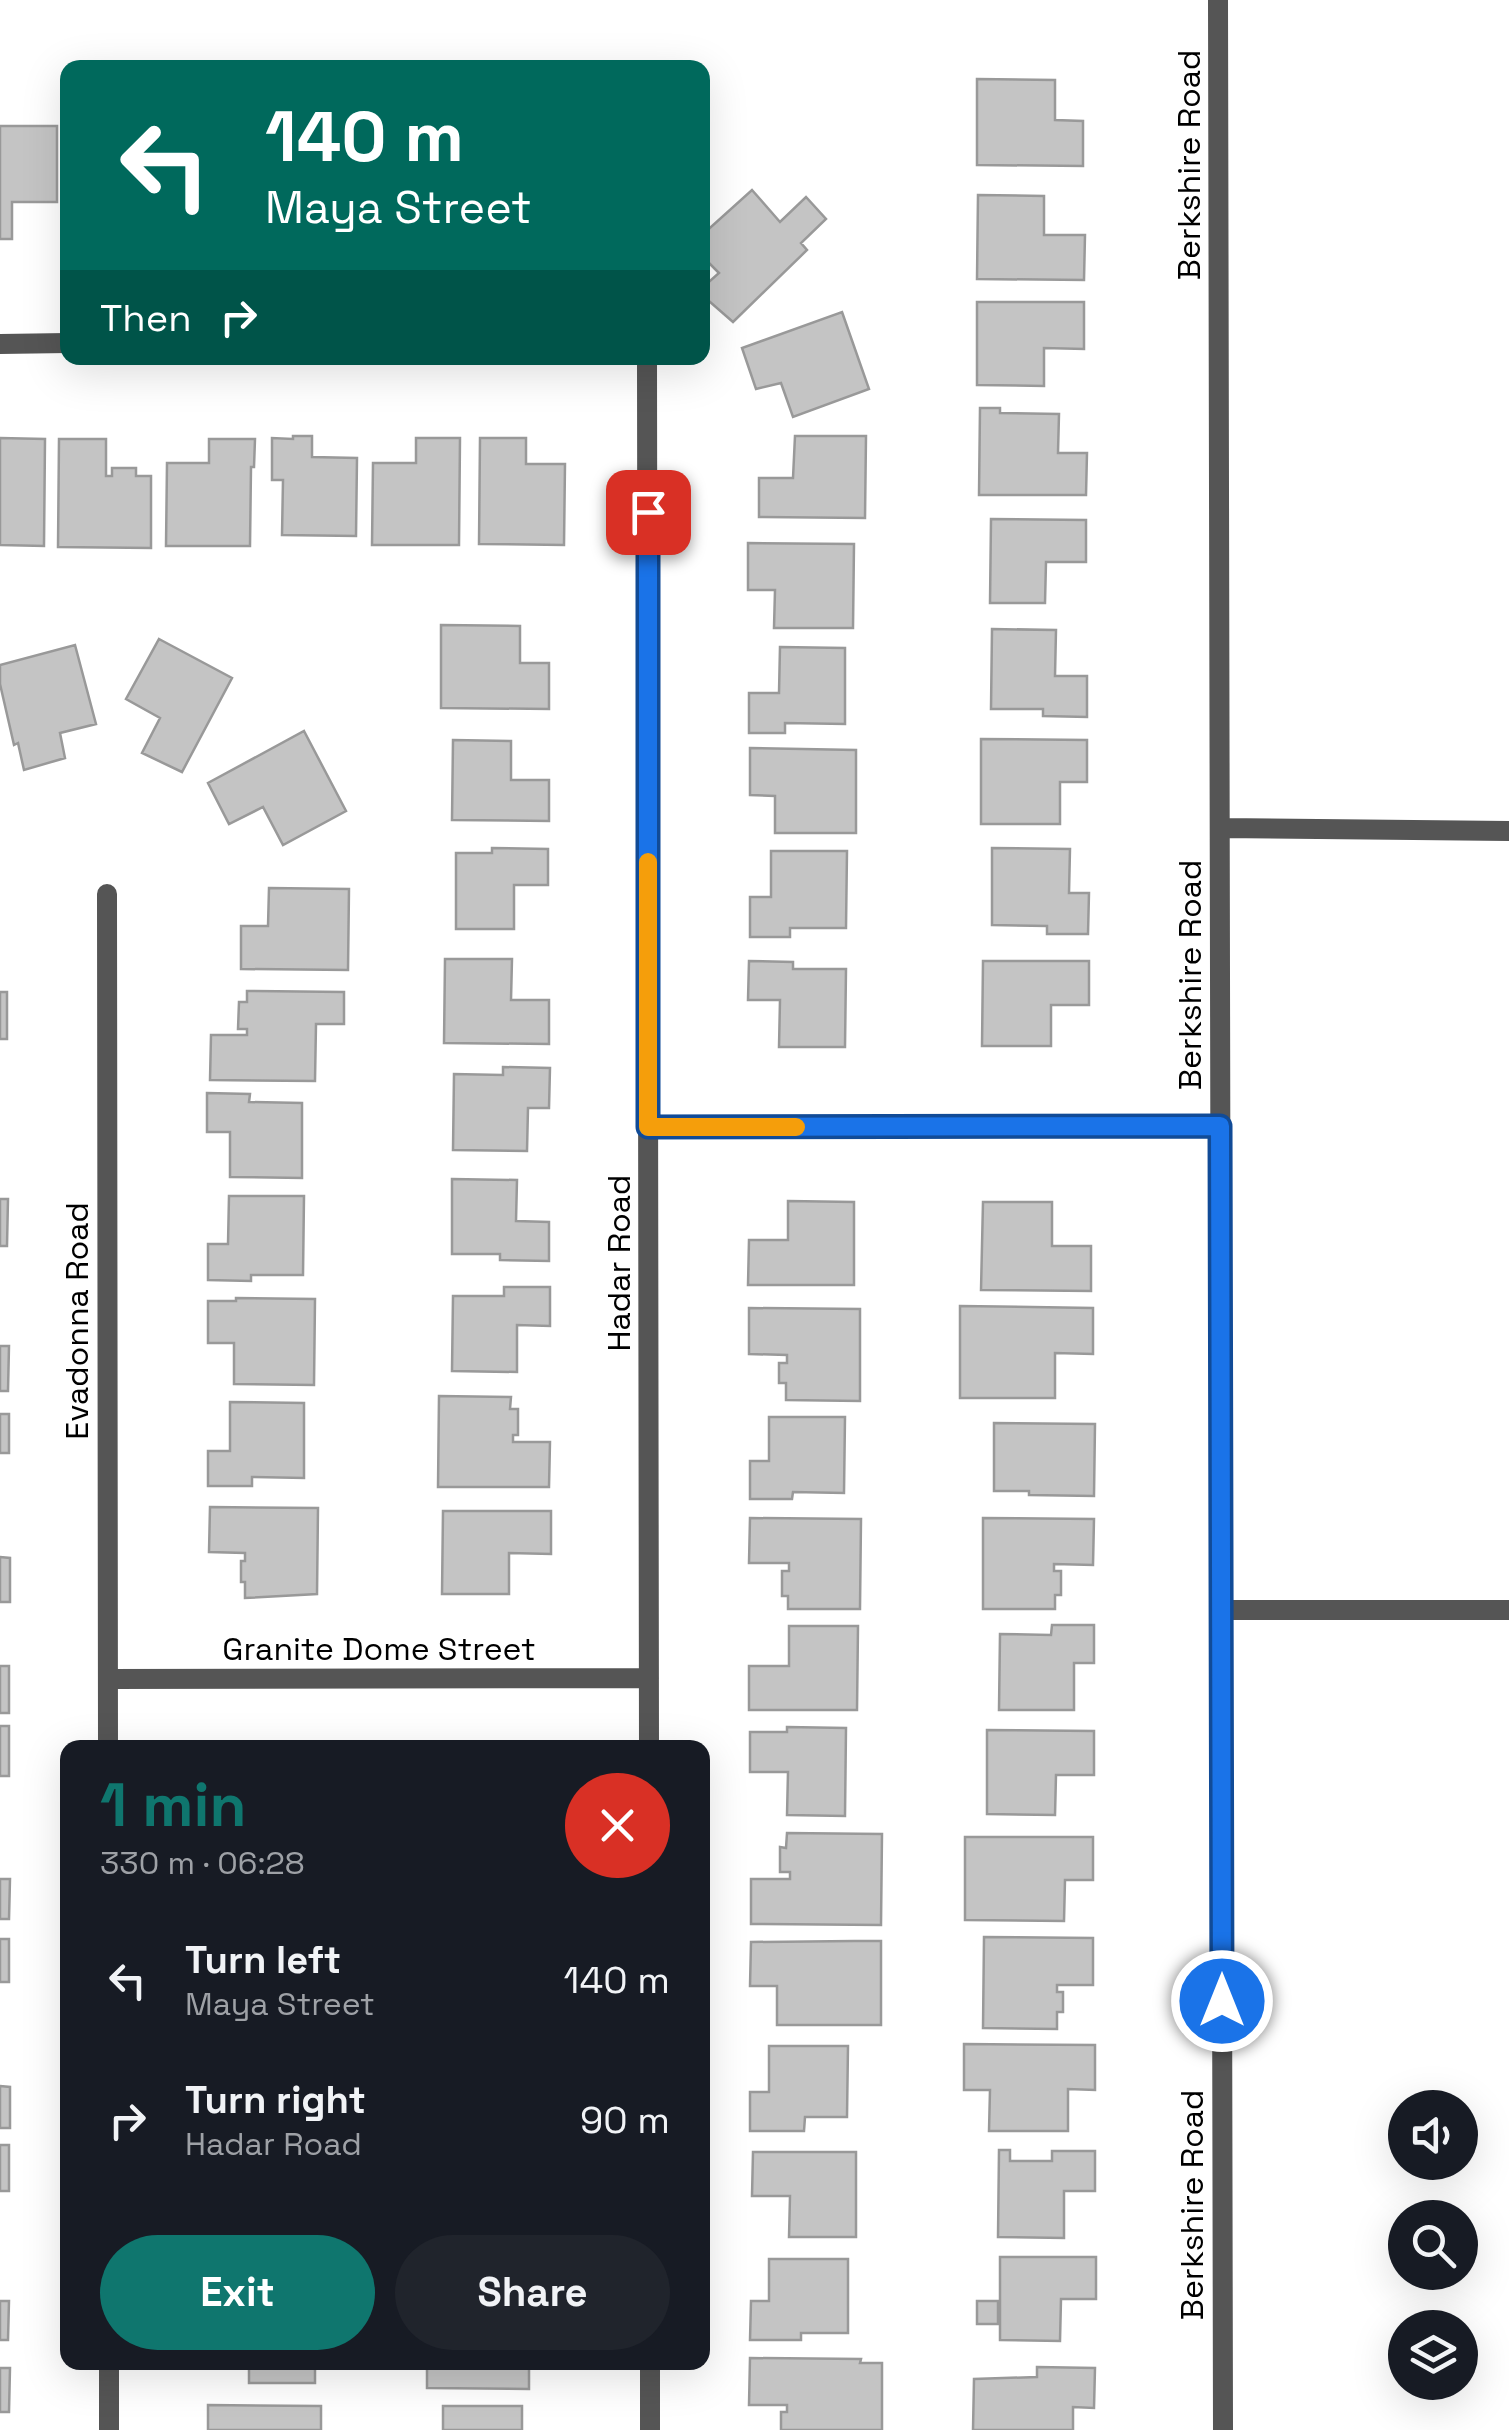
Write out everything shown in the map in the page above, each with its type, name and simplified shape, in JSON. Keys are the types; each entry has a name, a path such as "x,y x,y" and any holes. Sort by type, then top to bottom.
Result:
{"street":[{"name":"Berkshire Road","path":"1218,0 1223,2430"},
{"path":"0,344 60,344"},
{"name":"Hadar Road","path":"647,365 649,1740"},
{"path":"1220,828 1509,832"},
{"name":"Evadonna Road","path":"106,894 108,1740"},
{"path":"648,1127 1220,1126"},
{"path":"1221,1610 1509,1610"},
{"name":"Granite Dome Street","path":"108,1680 649,1678"},
{"path":"109,2370 109,2430"},
{"path":"650,2370 650,2430"}],"building":[{"path":"977,79 1055,80 1055,120 1083,121 1083,166 977,165"},
{"path":"0,126 57,126 57,202 12,202 12,239 0,239"},
{"path":"752,190 780,222 806,197 826,219 801,243 807,250 733,322 710,302 710,281 719,273 710,264 710,228"},
{"path":"978,195 1044,196 1044,235 1085,235 1084,280 977,279"},
{"path":"977,302 1084,302 1084,349 1044,348 1044,386 977,385"},
{"path":"842,312 869,389 793,417 781,383 756,389 742,348"},
{"path":"980,408 1000,408 1000,413 1059,414 1058,453 1087,453 1086,495 979,495"},
{"path":"312,436 312,457 357,458 356,536 282,535 283,480 272,480 272,438"},
{"path":"795,436 866,436 865,518 759,517 759,478 793,478"},
{"path":"0,438 45,439 44,546 0,545"},
{"path":"416,438 460,438 459,545 372,545 373,463 416,463"},
{"path":"480,438 526,438 526,464 565,464 564,545 479,544"},
{"path":"59,439 106,439 106,476 112,476 112,468 136,468 136,476 151,476 151,548 58,547"},
{"path":"209,439 255,439 250,546 166,546 167,463 209,463"},
{"path":"991,519 1086,520 1086,562 1046,562 1045,603 990,603"},
{"path":"748,543 854,544 853,628 774,628 775,590 748,590"},
{"path":"441,625 520,626 520,663 549,663 549,709 441,708"},
{"path":"992,629 1056,630 1055,676 1087,676 1087,717 1043,716 1043,709 991,709"},
{"path":"159,639 232,678 182,772 142,753 160,718 126,699"},
{"path":"75,645 96,724 60,733 65,758 24,770 0,684 0,665"},
{"path":"780,647 845,648 845,724 785,723 785,733 749,733 749,693 779,693"},
{"path":"304,731 346,811 283,845 263,807 229,824 208,783"},
{"path":"981,739 1087,740 1087,782 1060,782 1060,824 981,824"},
{"path":"453,740 511,741 511,780 549,780 549,821 452,820"},
{"path":"750,748 856,750 856,833 775,833 775,796 750,795"},
{"path":"492,848 548,849 548,885 514,885 514,929 456,929 456,853 492,853"},
{"path":"992,848 1070,849 1069,893 1089,893 1088,934 1047,934 1047,926 992,925"},
{"path":"771,851 847,851 846,928 790,928 790,937 750,937 750,897 771,897"},
{"path":"269,888 349,889 348,970 241,969 241,926 268,926"},
{"path":"445,959 512,959 511,1000 549,1000 549,1044 444,1043"},
{"path":"749,961 793,962 793,969 846,969 845,1047 779,1047 780,1000 748,1000"},
{"path":"983,961 1089,961 1089,1005 1051,1005 1051,1046 982,1046"},
{"path":"247,991 344,992 344,1024 316,1024 315,1081 210,1080 211,1035 247,1035 247,1029 238,1029 239,1002 247,1002"},
{"path":"0,992 7,992 7,1039 0,1039"},
{"path":"503,1067 550,1068 549,1108 528,1108 527,1151 453,1150 454,1074 503,1075"},
{"path":"207,1093 250,1094 249,1102 302,1103 302,1178 230,1177 230,1132 207,1132"},
{"path":"452,1179 517,1180 516,1221 549,1222 549,1261 500,1260 500,1254 452,1254"},
{"path":"229,1196 304,1196 303,1275 251,1275 251,1281 208,1280 208,1244 228,1244"},
{"path":"0,1199 8,1199 7,1246 0,1246"},
{"path":"788,1201 854,1202 854,1285 748,1285 749,1240 788,1240"},
{"path":"983,1202 1052,1202 1052,1246 1091,1246 1091,1291 981,1290"},
{"path":"504,1287 550,1287 550,1326 517,1325 517,1372 452,1371 453,1296 504,1296"},
{"path":"315,1299 314,1385 234,1384 234,1343 208,1343 208,1301"},
{"path":"960,1306 1093,1308 1093,1354 1055,1353 1055,1398 960,1398"},
{"path":"749,1308 860,1309 860,1401 786,1400 786,1383 779,1383 779,1363 787,1363 787,1355 749,1354"},
{"path":"0,1346 9,1346 8,1391 0,1391"},
{"path":"439,1396 511,1397 510,1409 518,1409 518,1435 513,1435 513,1442 550,1442 549,1487 438,1487"},
{"path":"230,1402 304,1403 304,1478 252,1477 252,1486 208,1486 208,1451 230,1451"},
{"path":"0,1414 9,1414 9,1453 0,1453"},
{"path":"769,1417 845,1417 844,1493 793,1492 792,1499 750,1499 750,1461 769,1461"},
{"path":"994,1423 1095,1424 1094,1496 994,1491"},
{"path":"210,1507 318,1508 317,1594 245,1598 241,1561 245,1561 245,1553 209,1552"},
{"path":"443,1511 551,1511 551,1554 509,1553 509,1594 442,1594"},
{"path":"750,1518 861,1519 860,1609 788,1609 788,1596 782,1596 782,1571 789,1571 789,1563 749,1563"},
{"path":"983,1518 1094,1519 1093,1565 1054,1564 1054,1571 1061,1571 1061,1595 1055,1595 1055,1609 983,1609"},
{"path":"0,1557 10,1558 10,1602 0,1602"},
{"path":"1052,1625 1094,1625 1094,1663 1074,1663 1074,1710 999,1710 1000,1634 1051,1635"},
{"path":"789,1626 858,1626 857,1710 749,1710 749,1666 789,1666"},
{"path":"0,1666 9,1666 9,1713 0,1713"},
{"path":"0,1726 9,1726 9,1776 0,1776"},
{"path":"787,1727 846,1728 845,1816 787,1815 788,1772 750,1772 750,1732 787,1732"},
{"path":"987,1730 1094,1731 1094,1775 1056,1775 1055,1815 987,1814"},
{"path":"787,1833 882,1834 881,1925 751,1924 751,1879 790,1879 790,1872 780,1872 780,1847 786,1848"},
{"path":"965,1837 1093,1837 1093,1880 1065,1880 1064,1921 965,1920"},
{"path":"0,1879 10,1879 9,1919 0,1919"},
{"path":"984,1937 1093,1938 1093,1985 1057,1985 1057,1992 1063,1992 1063,2012 1057,2012 1057,2029 983,2028"},
{"path":"0,1939 9,1939 9,1982 0,1982"},
{"path":"881,1941 881,2025 777,2025 777,1986 750,1986 751,1942"},
{"path":"964,2044 1095,2045 1095,2090 1068,2089 1068,2131 989,2131 990,2090 964,2090"},
{"path":"769,2046 848,2046 847,2117 805,2117 804,2131 750,2131 750,2092 769,2092"},
{"path":"0,2086 10,2087 10,2128 0,2128"},
{"path":"0,2145 9,2145 9,2191 0,2191"},
{"path":"999,2150 1010,2150 1010,2161 1052,2161 1052,2151 1095,2151 1095,2191 1064,2191 1064,2238 998,2237"},
{"path":"753,2152 856,2152 856,2237 789,2237 790,2196 752,2196"},
{"path":"1000,2257 1096,2257 1096,2299 1061,2299 1060,2341 1000,2340"},
{"path":"769,2259 848,2259 848,2333 801,2333 801,2340 750,2340 751,2301 769,2301"},
{"path":"0,2301 9,2301 8,2340 0,2340"},
{"path":"977,2301 998,2301 998,2324 977,2324"},
{"path":"750,2358 861,2359 860,2363 882,2363 882,2430 781,2430 781,2412 787,2412 787,2405 749,2405"},
{"path":"1037,2367 1095,2368 1094,2408 1073,2407 1073,2430 973,2430 974,2379 1037,2377"},
{"path":"0,2368 10,2368 9,2412 0,2412"},
{"path":"249,2370 315,2370 315,2383 249,2383"},
{"path":"427,2370 529,2370 529,2389 427,2388"},
{"path":"208,2405 321,2406 321,2430 208,2430"},
{"path":"443,2406 522,2406 522,2430 443,2430"}],"slow traffic":[{"path":"648,862 648,1127 796,1127"}],"route":[{"path":"648,512 648,1127 1220,1126 1222,2001"}]}
